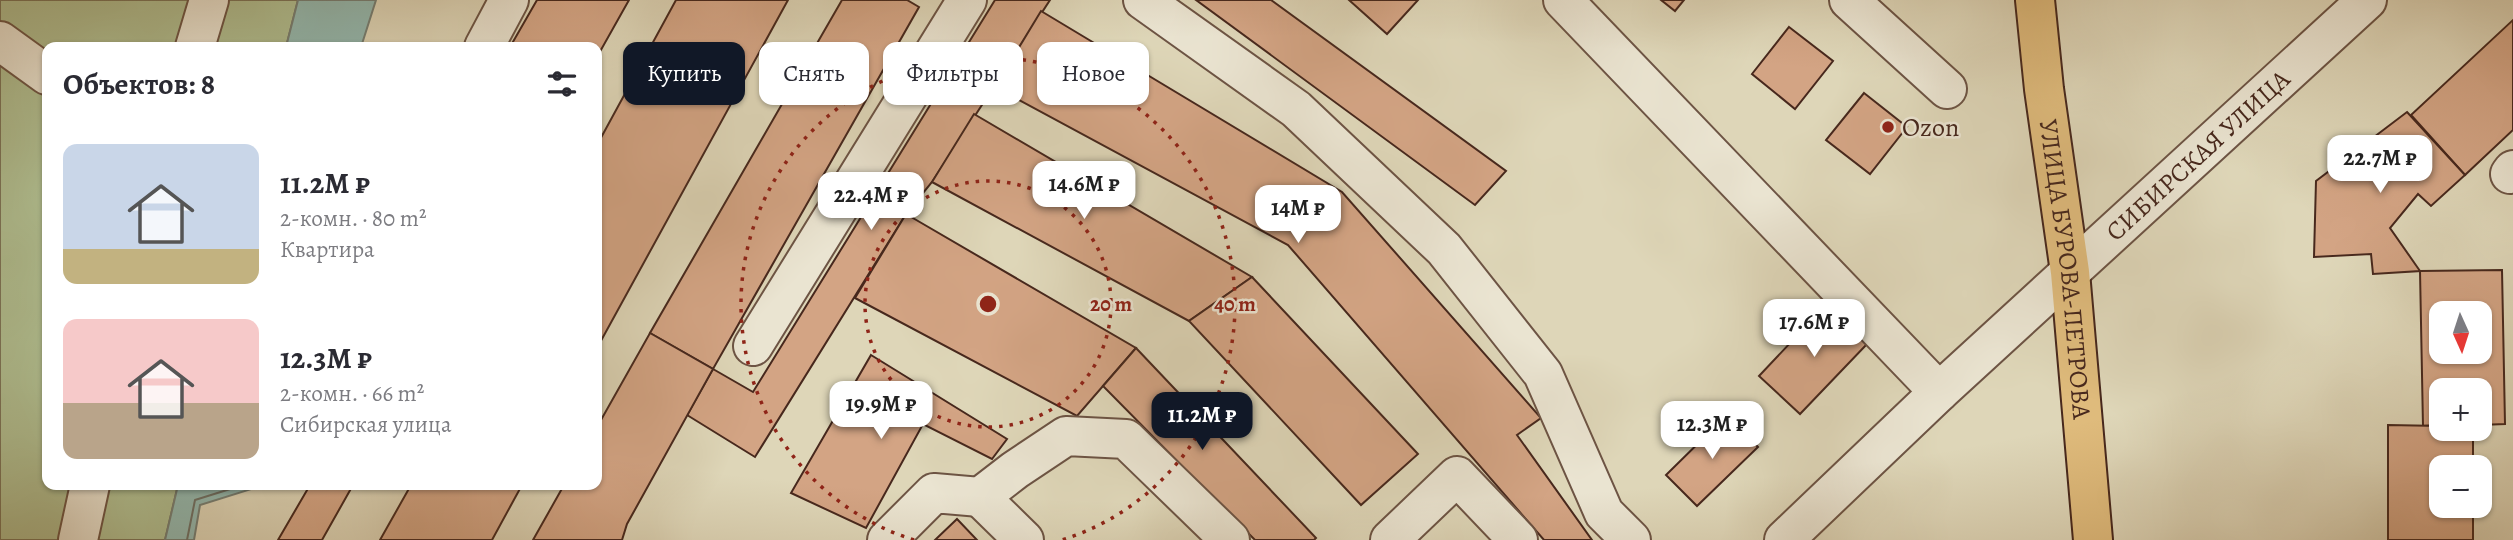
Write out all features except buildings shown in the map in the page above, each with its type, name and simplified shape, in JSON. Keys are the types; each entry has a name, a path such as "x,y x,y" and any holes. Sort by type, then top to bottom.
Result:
{"main road":[{"name":"УЛИЦА БУРОВА-ПЕТРОВА","path":"2035,0 2044,89 2070,272 2093,540"}],"street":[{"path":"196,42 209,0"},
{"path":"487,42 509,0"},
{"path":"753,346 967,0"},
{"path":"1143,0 1296,109 1444,249 1543,374 1604,513 1631,540"},
{"path":"1563,0 1940,392"},
{"path":"1849,0 1947,89"},
{"name":"СИБИРСКАЯ УЛИЦА","path":"1784,540 1940,392 2367,0"},
{"path":"0,41 42,71"},
{"path":"980,497 1014,470 1066,436 1126,439 1230,540"},
{"path":"1390,540 1457,476 1518,540"},
{"path":"78,540 89,490"},
{"path":"887,540 934,493 980,497 1024,540"}],"green space":[{"path":"0,0 298,0 287,42 42,42 42,490 177,490 165,540 0,540"}],"water":[{"path":"298,0 376,0 363,42 287,42"},
{"path":"177,490 248,490 200,505 194,540 165,540"}],"place":[{"name":"Ozon","path":"1888,127"}]}
